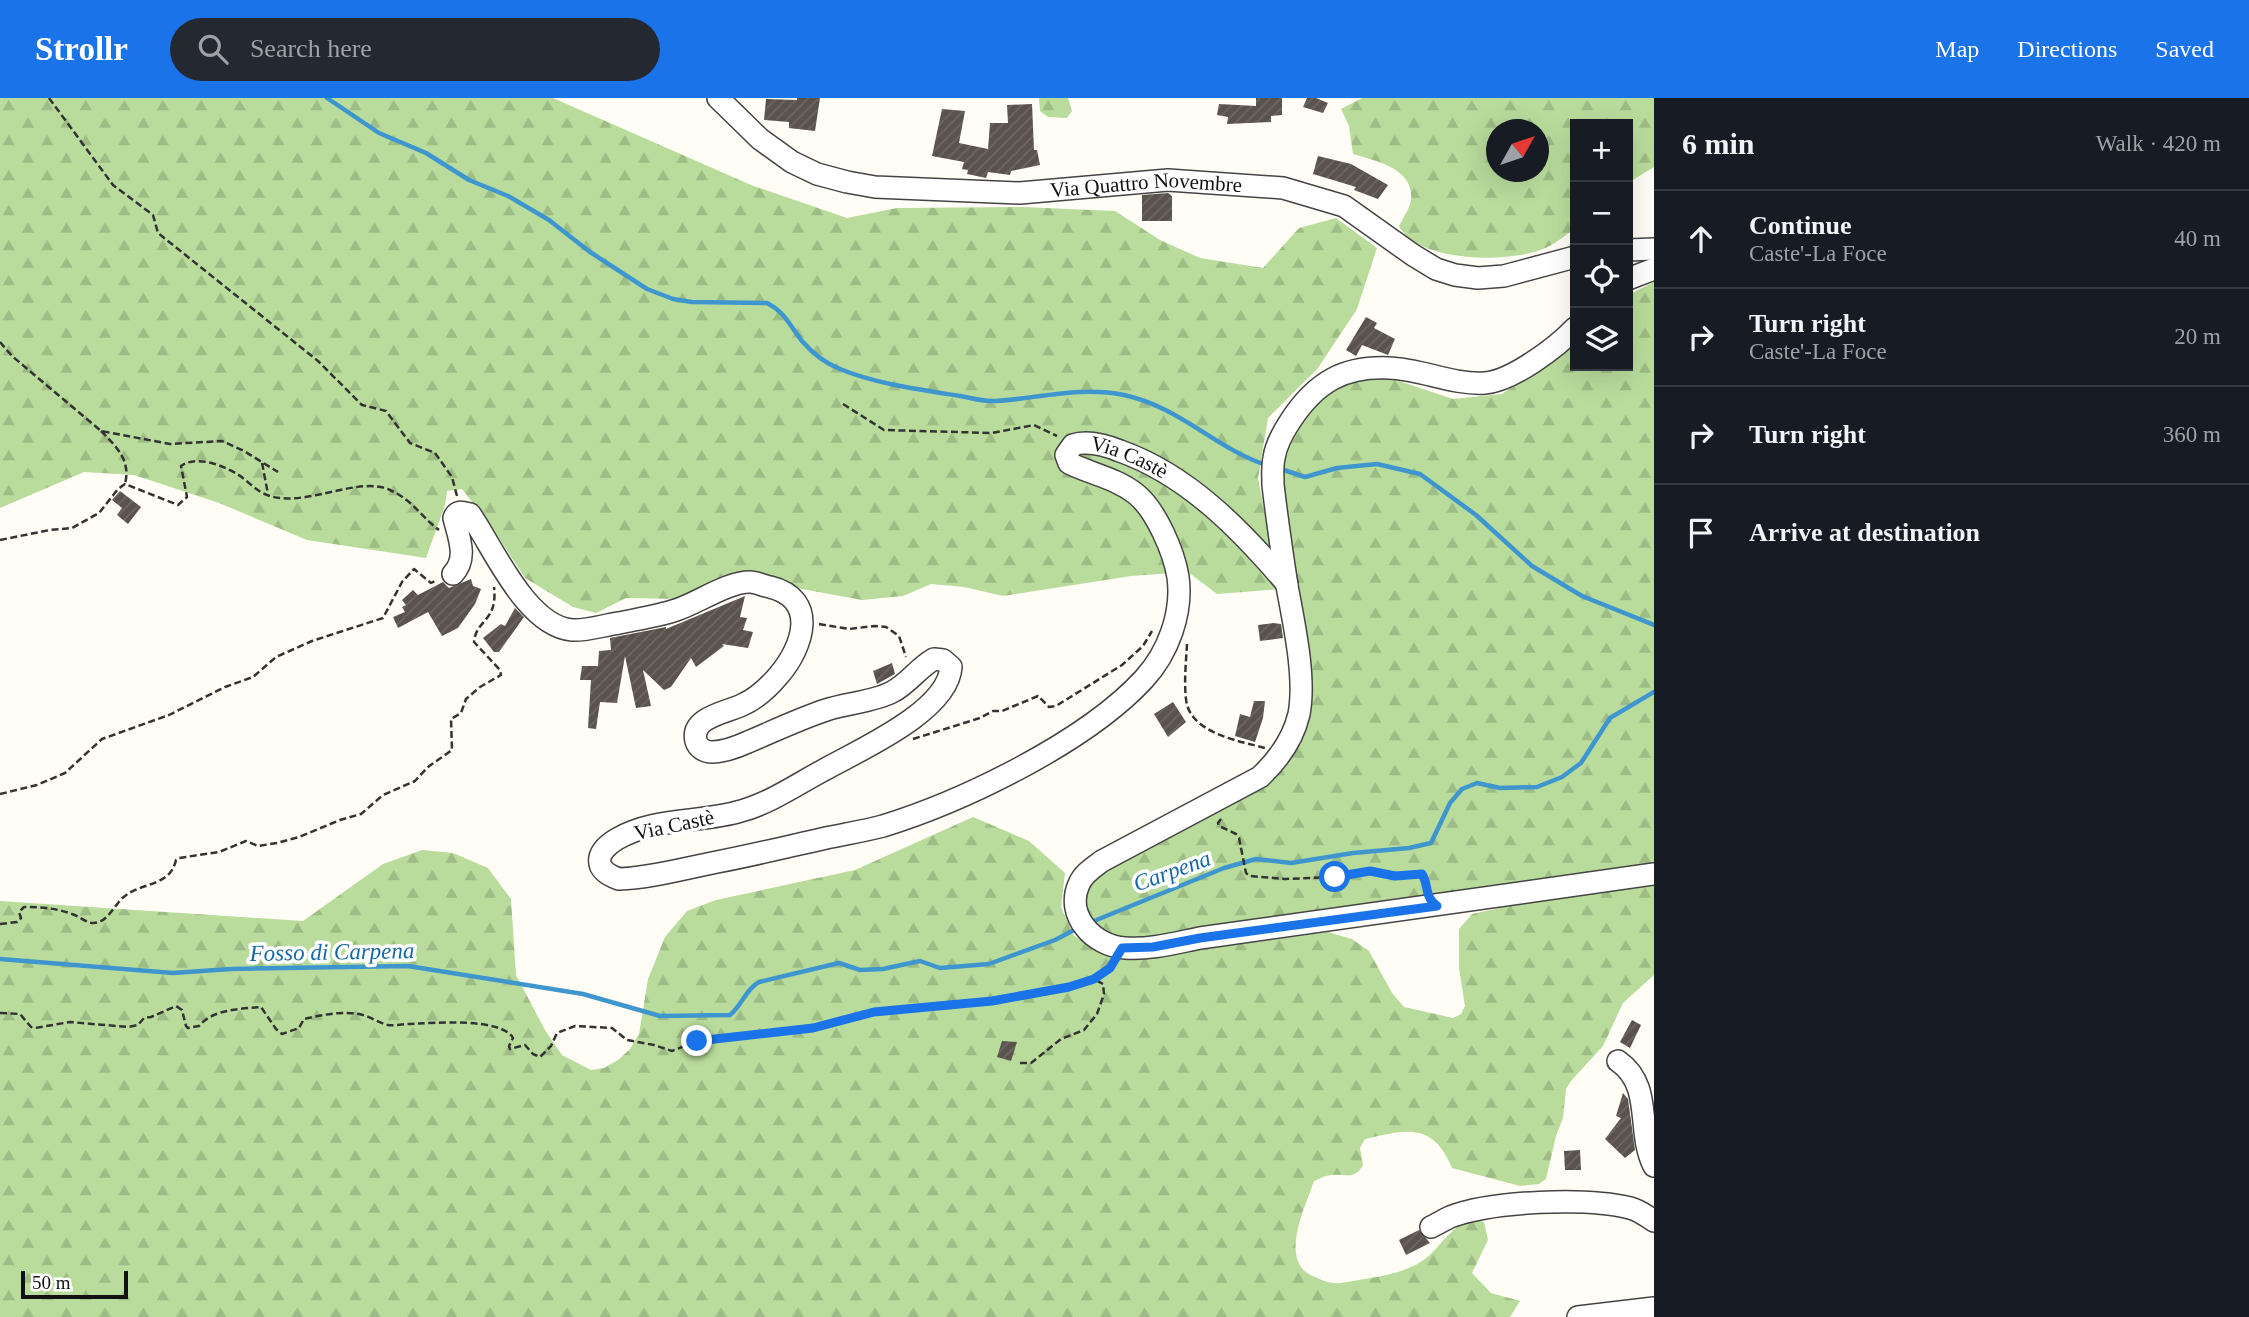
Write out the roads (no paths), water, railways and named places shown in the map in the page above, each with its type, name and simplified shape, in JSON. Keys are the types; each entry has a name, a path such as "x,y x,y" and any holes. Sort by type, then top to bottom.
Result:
{"street":[{"name":"Via Quattro Novembre","path":"718,98 772,149 817,174 847,182 876,187 1020,193 1168,180 1283,188 1344,206 1413,255 1436,269 1455,275 1478,278 1504,276 1570,258"},
{"path":"1633,250 1654,249"},
{"path":"1633,277 1654,269"},
{"path":"1570,332 1543,356 1508,375 1486,383 1392,368 1369,368 1341,374 1316,388 1300,406 1278,443 1273,460 1273,485 1296,637 1301,696 1291,737 1280,757 1259,777 1102,861 1080,882 1076,906 1082,924 1103,942 1122,948 1153,947 1200,938 1654,874"},
{"name":"Via Castè","path":"453,574 461,566 461,546 454,518 461,511 470,514 533,609 544,618 565,628 591,628 676,610 733,586 750,582 776,589 792,598 804,620 794,650 781,673 763,691 742,705 716,714 701,725 696,734 696,742 701,748 716,752 744,744 826,710 883,696 908,681 934,659 943,660 951,667 937,697 891,733 869,748 835,763 761,805 737,813 646,828 623,836 601,852 599,858 600,867 608,875 626,879 882,826 949,802 1020,768 1079,732 1144,679 1166,644 1177,619 1180,588 1177,568 1150,510 1139,496 1126,487 1069,463 1066,455 1073,445 1105,445 1162,470 1197,494 1228,521 1259,551 1287,584"},
{"path":"1618,1061 1636,1073 1647,1093 1650,1107 1649,1147 1654,1167"},
{"path":"1431,1227 1450,1217 1474,1211 1523,1204 1591,1203 1631,1208 1654,1220"},
{"path":"1578,1317 1644,1309 1654,1292"}],"waterway":[{"path":"327,98 379,133 426,153 469,180 508,196 549,220 590,252 647,289 673,299 692,302 767,303 783,315 810,350 840,369 884,383 988,401 1076,392 1124,395 1163,409 1230,449 1266,465"},
{"path":"1278,468 1305,477 1337,468 1377,464 1420,474 1476,515 1532,566 1582,596 1654,625"},
{"name":"Carpena","path":"1089,923 1224,868 1256,859 1291,863 1431,843 1450,803 1462,789 1477,783 1500,788 1537,787 1562,777 1581,763 1610,718 1654,692"},
{"name":"Fosso di Carpena","path":"0,959 173,973 231,969 408,966 583,994 660,1016 730,1015 759,982 839,963 860,970 883,969 920,961 940,968 989,964 1055,940 1078,928"}]}
